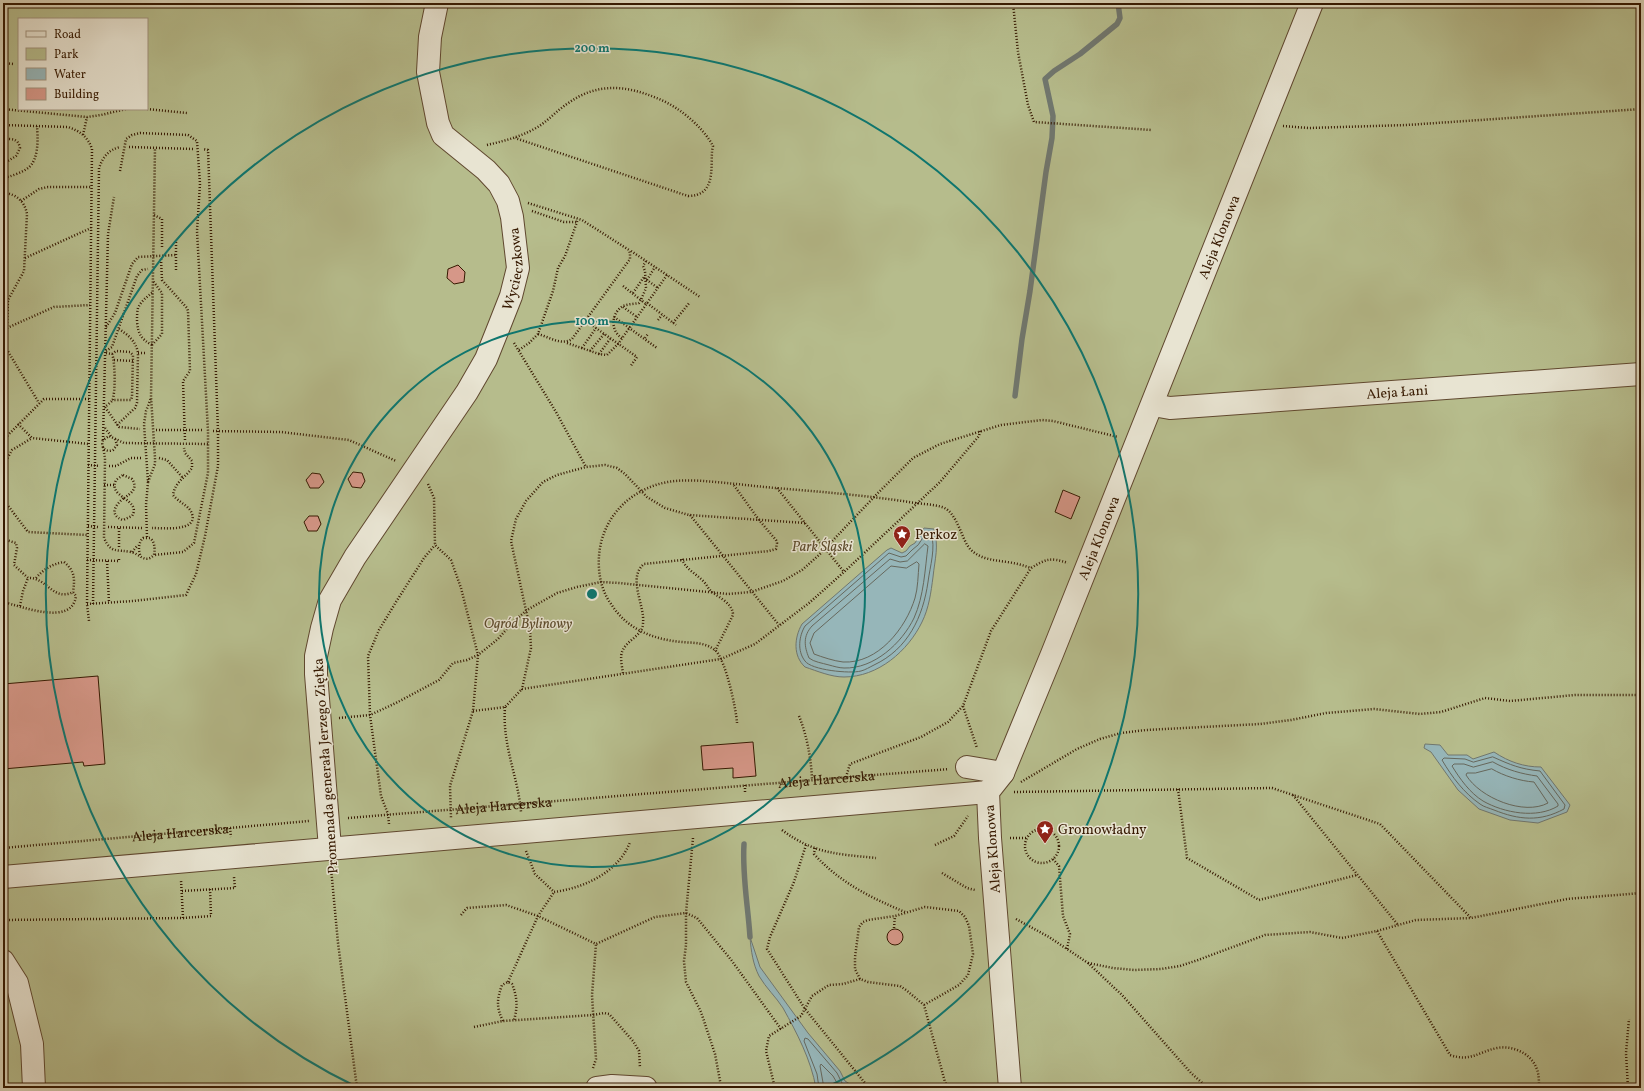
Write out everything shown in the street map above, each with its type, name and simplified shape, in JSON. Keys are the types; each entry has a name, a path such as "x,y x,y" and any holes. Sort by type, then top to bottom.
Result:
{"street":[{"name":"Wycieczkowa","path":"415,470 467,392 486,359 511,296 518,268 515,202 486,170 443,135 438,123 428,72 430,37 437,3"},
{"name":"Aleja Klonowa","path":"1010,1088 986,770 1138,443 1312,3"},
{"name":"Aleja Łani","path":"1153,405 1170,408 1641,374"},
{"name":"Promenada generała Jerzego Ziętka","path":"330,848 319,720 316,656 322,628 330,600 354,556 415,470"},
{"name":"Aleja Harcerska","path":"3,877 696,817 752,803 988,792"},
{"path":"3,961 18,983 32,1044 34,1088"},
{"path":"594,1081 612,1086 643,1081"}],"path":[{"path":"1013,3 1018,52 1028,105 1034,122 1152,130"},
{"path":"3,63 14,64"},
{"path":"483,146 515,138 537,128 567,103 589,92 610,87 639,92 675,106 706,136 713,146 711,180 706,189 700,194 688,196 515,138"},
{"path":"148,109 187,113"},
{"path":"1266,120 1283,126 1309,128 1351,127 1471,122 1641,109"},
{"path":"3,110 87,117 122,110"},
{"path":"84,135 87,117"},
{"path":"3,125 68,127 84,135 92,149 87,560 88,621"},
{"path":"3,188 8,177 29,168 32,163 36,152 37,126"},
{"path":"114,197 108,234 103,440 105,458 104,540 108,546 116,551 132,552 148,559 154,555 183,552 188,549 195,539 208,473 209,444 197,231 200,184 197,141 195,138 188,135 134,134 126,139 120,171"},
{"path":"3,139 16,139 20,148 16,156 3,164"},
{"path":"93,604 99,168 106,155 112,150 120,147"},
{"path":"129,147 194,149"},
{"path":"148,482 155,464 151,397 155,148"},
{"path":"87,604 186,595 196,574 205,536 218,466 208,150 203,150"},
{"path":"3,170 8,177"},
{"path":"21,201 39,189 48,187 92,187"},
{"path":"3,193 12,194 21,201 25,206 27,214 24,271 8,300 5,348 39,402"},
{"path":"515,202 530,202 577,221"},
{"path":"515,202 528,210 564,222 582,220 700,297"},
{"path":"154,214 162,219 162,249"},
{"path":"577,221 565,256 556,273 553,291 538,334 519,350 556,412 586,467"},
{"path":"25,258 91,228"},
{"path":"176,242 176,270"},
{"path":"567,342 576,333 630,259 630,253 628,250"},
{"path":"106,327 115,313 132,264 138,257 176,255"},
{"path":"161,258 159,269 162,280 188,311 190,371 183,381 185,440"},
{"path":"622,338 615,332 614,317 622,306 639,303 641,300 646,288 645,271 643,266 646,261"},
{"path":"633,294 655,267"},
{"path":"106,352 112,347 137,276 142,270 148,269"},
{"path":"538,334 561,342 567,342 599,354 607,354 618,344 667,275"},
{"path":"645,278 658,288"},
{"path":"152,345 162,334 162,293 153,281"},
{"path":"623,286 676,325"},
{"path":"152,345 144,341 139,335 137,318 138,309 143,300 153,292"},
{"path":"673,323 690,302"},
{"path":"7,328 54,307 90,305"},
{"path":"622,306 637,318"},
{"path":"658,320 662,315"},
{"path":"614,317 657,348"},
{"path":"582,348 595,327 636,357 630,367"},
{"path":"117,425 135,408 137,403 138,353 136,345 119,329"},
{"path":"590,351 604,334"},
{"path":"644,338 648,334"},
{"path":"599,354 610,338"},
{"path":"106,352 112,354 116,352 130,352 133,354 132,397 130,400 112,400"},
{"path":"138,353 148,353"},
{"path":"105,407 112,400 114,393 114,360 112,354"},
{"path":"114,360 133,361"},
{"path":"146,537 148,482 144,416 151,397"},
{"path":"3,440 39,402 44,399 89,400"},
{"path":"105,407 117,425 124,429 140,429"},
{"path":"319,720 370,715 396,703 439,680 453,662 467,660 478,655 498,640 513,622 527,610 557,593 601,582 637,584 728,594 751,592 783,580 802,570 820,555 825,548 913,458 940,444 1001,425 1042,420 1053,421 1138,443"},
{"path":"18,424 32,438"},
{"path":"104,427 115,439 124,443 209,444"},
{"path":"156,430 204,430"},
{"path":"213,431 281,432 349,440 415,470 426,479 434,498 436,545 451,560 461,588 478,655 473,711 450,786 452,818"},
{"path":"522,689 721,659 755,644 844,572 940,482 979,436 980,431"},
{"path":"103,440 107,436 112,436"},
{"path":"3,466 12,450 32,438 89,444"},
{"path":"115,439 115,448"},
{"path":"105,458 111,451 124,443"},
{"path":"103,447 105,450 111,451"},
{"path":"152,528 183,527 189,526 192,522 192,514 187,507 177,501 173,495 174,488 178,482 192,469 193,465 191,459 185,453 184,448"},
{"path":"109,466 116,466 131,458 143,458"},
{"path":"159,458 166,460 183,478"},
{"path":"88,465 100,466"},
{"path":"554,892 535,874 528,858 523,840 520,803 506,742 504,722 505,708 522,689 531,648 527,610 511,541 516,519 526,501 543,482 557,475 586,467 605,465 617,468 654,503 665,508 690,515 805,523"},
{"path":"124,498 116,505 114,511 117,517 123,520 129,519 134,511 132,505 124,498 116,491 114,485 120,476 126,476 134,482 134,488 130,494 124,498"},
{"path":"737,723 736,710 721,659 715,651 704,644 664,640 639,632 611,606 605,594 601,582 600,555 604,533 616,512 625,502 641,490 658,484 674,481 733,484 874,497 944,507 953,517 970,549 985,559 1016,563 1031,568"},
{"path":"623,673 622,653 628,642 643,627 644,621 637,584 637,574 640,567 644,564 776,549 776,540 759,520 733,484"},
{"path":"104,485 114,485"},
{"path":"777,488 844,572"},
{"path":"3,499 28,532 88,535"},
{"path":"690,515 779,626"},
{"path":"88,526 98,527"},
{"path":"108,527 142,528"},
{"path":"119,547 120,527"},
{"path":"132,552 141,540 146,537"},
{"path":"146,537 152,540 154,555"},
{"path":"3,539 12,541 16,544 18,548 14,565 28,578 36,578 62,595 67,595 73,592"},
{"path":"139,544 141,557"},
{"path":"389,824 388,814 381,796 370,715 368,656 379,630 396,602 424,558 436,545"},
{"path":"154,548 161,554"},
{"path":"87,560 119,561 119,558"},
{"path":"846,777 850,764 921,737 948,722 964,706 992,631 1031,568 1044,560 1055,558 1070,564"},
{"path":"682,559 688,568 701,579 712,592 729,605 733,611 733,615 715,651"},
{"path":"107,561 109,603"},
{"path":"3,602 36,611 51,613 64,612 72,608 76,596 73,592 74,577 71,568 64,562 54,564 41,572 36,578"},
{"path":"20,606 23,591 28,578"},
{"path":"964,706 979,754 986,770 1021,782 1077,749 1114,735 1140,731 1260,724 1326,713 1374,709 1420,714 1441,712 1485,698 1510,701 1575,695 1641,695"},
{"path":"473,711 505,708"},
{"path":"799,716 804,729 812,765 812,779"},
{"name":"Aleja Harcerska","path":"3,848 812,779 986,770"},
{"path":"745,785 752,803 788,835 806,845 834,854 876,858"},
{"path":"935,845 954,836 988,792 1272,788 1380,824 1471,918"},
{"path":"1178,789 1187,858 1259,900 1357,875"},
{"path":"1293,795 1398,925"},
{"path":"696,817 686,913 686,945 684,960 686,982 701,1012 715,1054 721,1086 720,1088"},
{"path":"503,1021 498,1011 497,999 502,984 508,982 538,916 554,892 570,890 595,879 613,868 627,850 632,838 631,822"},
{"path":"1044,829 1050,831 1055,835 1058,841 1059,848 1057,854 1053,859 1047,862 1035,861 1026,851 1028,838 1037,830 1044,829"},
{"path":"1013,838 1028,838"},
{"path":"806,845 794,882 770,936 767,949 780,973 805,1009 869,1088"},
{"name":"Promenada generała Jerzego Ziętka","path":"330,848 338,943 357,1088"},
{"path":"815,848 814,854 823,864 853,888 906,912"},
{"path":"1053,859 1059,866 1063,916 1070,934 1067,949"},
{"path":"942,873 967,888 985,894 1006,915 1026,923 1088,963 1122,996 1191,1073 1208,1088"},
{"path":"3,920 183,918 211,916 210,890"},
{"path":"182,891 183,918"},
{"path":"1088,963 1134,970 1161,969 1192,962 1265,935 1310,932 1342,938 1377,931 1416,920 1471,918 1567,899 1641,893"},
{"path":"461,915 467,908 506,905 538,916 596,944"},
{"path":"860,979 855,969 859,927 863,922 895,916 925,907 959,911 965,917 969,926 973,954 968,974 959,985 924,1005"},
{"path":"596,944 655,917 686,913 697,918 732,961 781,1029"},
{"path":"894,928 895,916"},
{"path":"1377,931 1450,1055 1470,1058 1498,1048 1508,1047 1520,1050 1532,1059 1537,1068 1539,1088"},
{"path":"594,1081 596,1059 592,995 596,944"},
{"path":"775,1088 766,1051 769,1036 801,1016 812,996 829,985 843,984 860,979 868,982 900,986 924,1005 945,1082 948,1088"},
{"path":"508,982 512,984 516,994 517,1010 514,1020"},
{"path":"474,1027 503,1021 604,1013 609,1014 633,1041 639,1051 643,1081"},
{"path":"1628,1088 1626,1053 1629,1019"}],"green space":[{"name":"Park Śląski","path":"3,3 1641,3 1641,1088 3,1088"}],"water":[{"name":"Perkoz","path":"924,528 934,529 936,558 926,611 922,622 909,643 880,667 857,676 834,676 805,667 798,658 796,647 797,635 802,624 887,550 891,548 902,553 906,551 915,543"},
{"path":"1425,744 1440,745 1448,755 1467,755 1473,759 1494,752 1505,759 1517,763 1541,767 1570,805 1567,812 1538,823 1510,820 1479,809 1458,790 1431,752 1424,748"},
{"path":"750,937 760,967 808,1033 840,1071 845,1081 853,1086 852,1088 816,1088 811,1067 793,1027 783,1008 759,976 755,967"}],"building":[{"path":"458,265 465,272 464,282 454,284 447,278 448,269"},
{"path":"353,472 362,473 365,481 361,488 352,487 348,479"},
{"path":"312,473 320,474 324,482 319,488 310,488 306,480"},
{"path":"1063,490 1080,497 1071,519 1055,512"},
{"path":"309,516 318,516 321,524 317,531 308,531 304,522"},
{"path":"98,676 105,764 84,766 83,762 3,769 3,684"},
{"path":"753,742 756,776 733,778 733,768 703,770 701,746"},
{"path":"895,929 901,931 903,937 901,943 895,945 889,943 887,937 889,931"}],"waterway":[{"path":"1015,396 1052,138 1053,116 1045,79 1054,71 1080,54 1117,24 1120,18 1118,3"},
{"path":"744,844 744,879 750,937"}],"place":[{"name":"Perkoz","path":"902,549"},
{"name":"Gromowładny","path":"1045,844"}],"park label":[{"name":"Ogród Bylinowy","path":"528,623"}]}
